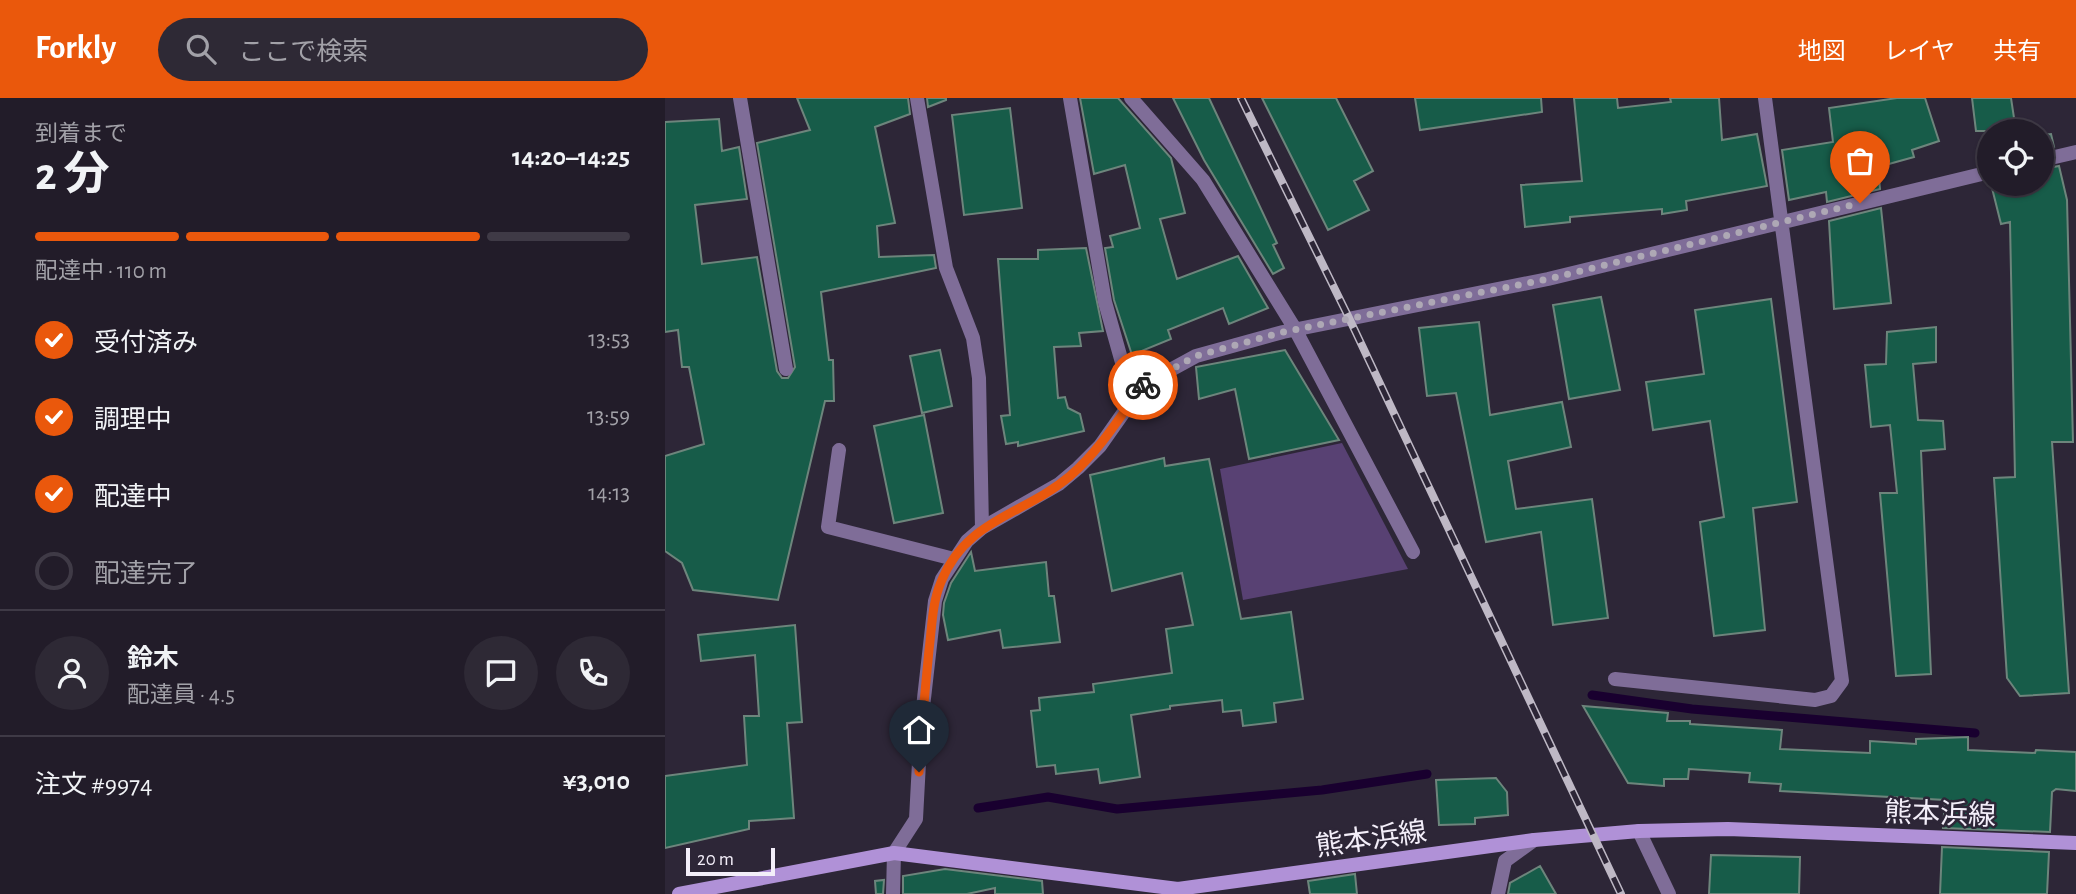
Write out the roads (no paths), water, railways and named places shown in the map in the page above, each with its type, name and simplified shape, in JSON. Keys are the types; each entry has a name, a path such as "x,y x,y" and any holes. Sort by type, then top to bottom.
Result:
{"main road":[{"name":"熊本浜線","path":"679,894 894,853 1178,892 1534,840 1639,831 1728,829 2076,843"}],"street":[{"path":"740,98 786,369"},
{"path":"917,98 946,268 973,338 979,378 982,528"},
{"path":"1070,98 1105,302 1122,366 1130,379 1143,385"},
{"path":"1131,98 1196,171 1295,329 1413,552"},
{"path":"1615,679 1815,700 1832,696 1839,690 1842,672 1765,98"},
{"path":"2054,157 2076,152"},
{"path":"893,894 894,853 916,819 921,724 935,601 942,579 954,559 982,528 1069,477 1100,446 1143,385 1196,356 1295,329 1548,279 1977,175"},
{"path":"839,450 828,527 954,559"},
{"path":"1639,831 1669,894"},
{"path":"1497,894 1505,861 1534,840"}],"waterway":[{"path":"1592,695 1692,709 1975,733"},
{"path":"978,808 1048,797 1117,809 1322,790 1427,774"}],"railway":[{"path":"1241,98 1349,318 1621,894"}]}
